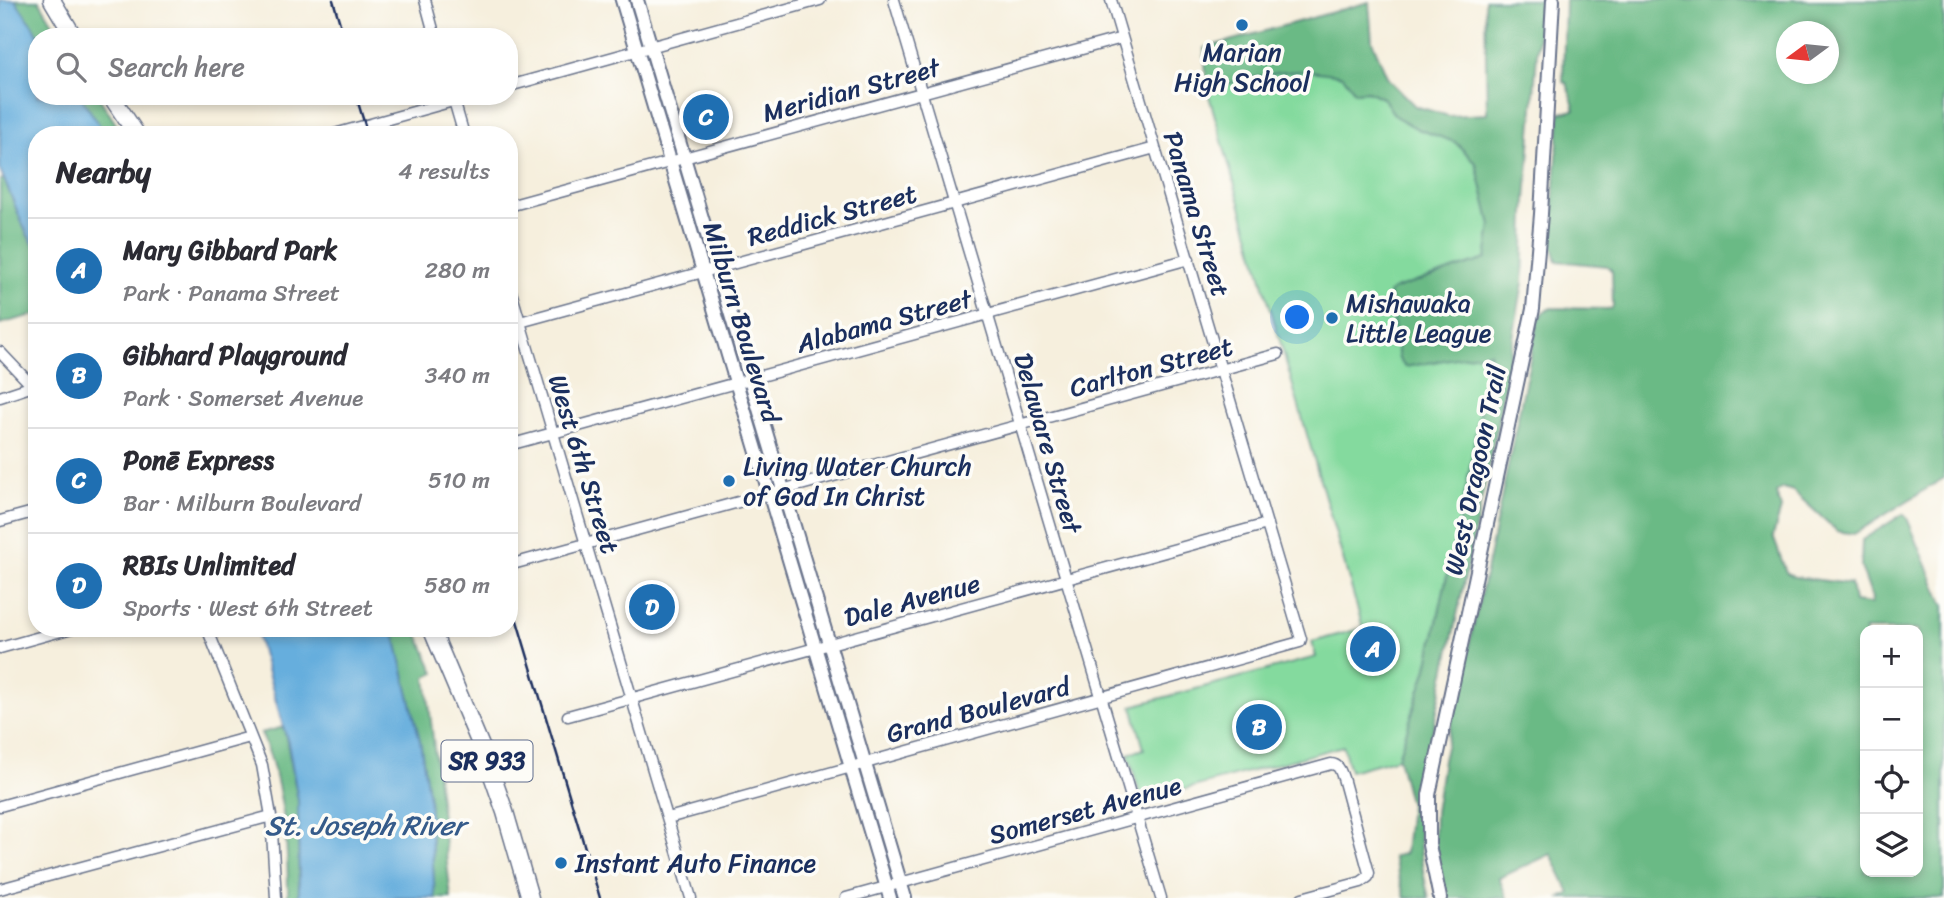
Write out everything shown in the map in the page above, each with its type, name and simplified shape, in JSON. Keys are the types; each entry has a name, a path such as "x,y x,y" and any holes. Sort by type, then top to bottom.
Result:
{"main road":[{"path":"52,0 69,28"},
{"path":"117,105 131,126"},
{"name":"SR 933","path":"435,637 494,779 530,898"}],"street":[{"path":"425,0 433,28"},
{"name":"Milburn Boulevard","path":"622,0 888,892"},
{"name":"Milburn Boulevard","path":"637,0 905,898"},
{"path":"518,83 820,0"},
{"name":"Delaware Street","path":"894,0 1161,898"},
{"name":"Panama Street","path":"1111,0 1300,642"},
{"name":"West Dragoon Trail","path":"1440,898 1430,856 1428,811 1432,775 1533,309 1553,0"},
{"name":"Meridian Street","path":"518,203 1122,38"},
{"path":"361,126 431,105"},
{"path":"456,105 462,126"},
{"name":"Reddick Street","path":"520,322 1155,148"},
{"name":"Alabama Street","path":"518,443 1189,259"},
{"name":"West 6th Street","path":"518,315 691,898"},
{"path":"0,352 28,381"},
{"name":"Carlton Street","path":"518,563 1278,354"},
{"path":"0,397 28,390"},
{"path":"0,521 28,513"},
{"name":"Dale Avenue","path":"568,716 1267,524"},
{"path":"0,648 40,637"},
{"path":"211,637 262,765 271,816 276,898"},
{"name":"Grand Boulevard","path":"668,818 1300,642"},
{"path":"0,806 250,737"},
{"name":"Somerset Avenue","path":"846,898 888,892 900,883 1331,764 1336,765 1343,778 1369,868 1368,877 1361,882 1302,898"},
{"path":"0,889 271,816"}],"green space":[{"path":"15,0 39,0 56,28 34,28"},
{"path":"1485,0 1541,0 1525,214 1523,283 1498,421 1420,791 1420,845 1429,898 1405,898 1393,857 1405,853 1410,805 1398,758 1427,668 1467,484 1490,352 1405,367 1399,359 1389,293 1486,259 1491,225 1476,163 1455,142 1418,129 1395,116 1384,99 1368,91 1355,92 1343,76 1307,71 1275,73 1207,89 1204,48 1369,2 1372,41 1388,79 1415,106 1449,116 1487,114"},
{"path":"1565,0 1944,0 1944,478 1854,534 1837,531 1793,491 1783,488 1776,493 1781,509 1773,536 1786,572 1795,577 1851,584 1854,602 1871,604 1872,598 1861,567 1862,540 1903,514 1907,518 1944,606 1944,898 1561,898 1570,893 1551,854 1499,878 1507,898 1445,898 1434,848 1435,812 1443,760 1488,562 1538,321 1543,312 1551,308 1611,309 1613,306 1612,271 1607,266 1557,261 1551,240 1560,113 1575,110 1567,83 1563,82"},
{"name":"Mishawaka Little League","path":"1283,70 1318,70 1343,76 1355,92 1368,91 1384,99 1395,116 1418,129 1455,142 1476,163 1491,225 1487,259 1389,293 1399,359 1405,367 1490,351 1467,484 1427,668 1398,758 1350,771 1343,746 1142,801 1128,754 1144,749 1132,706 1316,657 1312,642 1363,628 1207,89"},
{"path":"86,105 104,105 117,126 100,126"},
{"path":"4,179 28,236 28,316 0,324 0,180"},
{"path":"395,637 419,637 435,673 426,677 451,898 435,898 429,799 420,741"},
{"path":"284,727 298,800 299,898 288,898 287,856 280,793 261,733"}],"water":[{"path":"0,0 15,0 34,28 28,28 28,105 86,105 100,126 28,126 28,236 0,170"},
{"name":"St. Joseph River","path":"258,637 395,637 420,741 429,799 435,898 299,898 298,800 288,743"}],"railway":[{"path":"333,0 341,28"},
{"path":"359,105 365,126"},
{"path":"518,624 600,898"}],"place":[{"name":"Marian High School","path":"1242,25"},
{"name":"Ponē Express","path":"706,117"},
{"name":"Mishawaka Little League","path":"1332,318"},
{"name":"Living Water Church of God In Christ","path":"729,481"},
{"name":"RBIs Unlimited","path":"652,607"},
{"name":"Mary Gibbard Park","path":"1373,649"},
{"name":"Gibhard Playground","path":"1259,727"},
{"name":"Instant Auto Finance","path":"561,863"}]}
